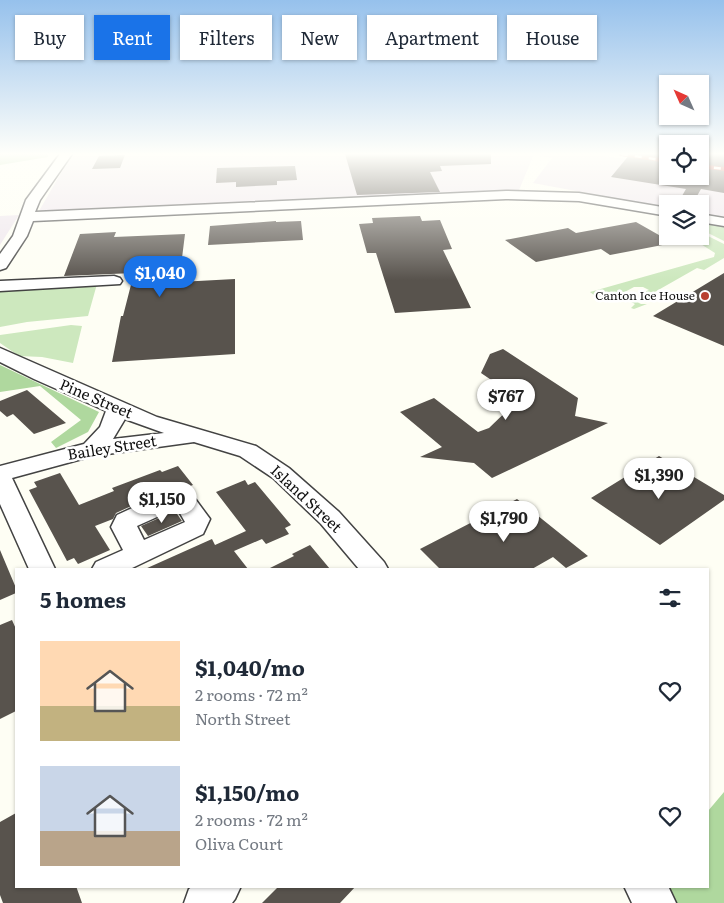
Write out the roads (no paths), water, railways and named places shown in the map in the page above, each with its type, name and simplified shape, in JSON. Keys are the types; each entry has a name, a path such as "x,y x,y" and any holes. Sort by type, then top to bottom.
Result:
{"street":[{"path":"0,264 20,236 36,196"},
{"path":"27,217 483,196"},
{"path":"548,196 579,197 659,210"},
{"path":"709,220 724,222"},
{"path":"0,286 114,281"},
{"name":"Pine Street","path":"0,354 41,375 149,422 196,436"},
{"path":"92,449 109,433 116,418 117,408"},
{"name":"Bailey Street","path":"0,474 92,449 196,436"},
{"name":"Island Street","path":"196,436 248,451 281,473 330,518 374,568"},
{"path":"0,478 42,568"},
{"path":"107,568 138,554"},
{"path":"203,903 220,888"},
{"path":"645,888 657,903"}],"place":[{"name":"Canton Ice House","path":"705,296"}]}
